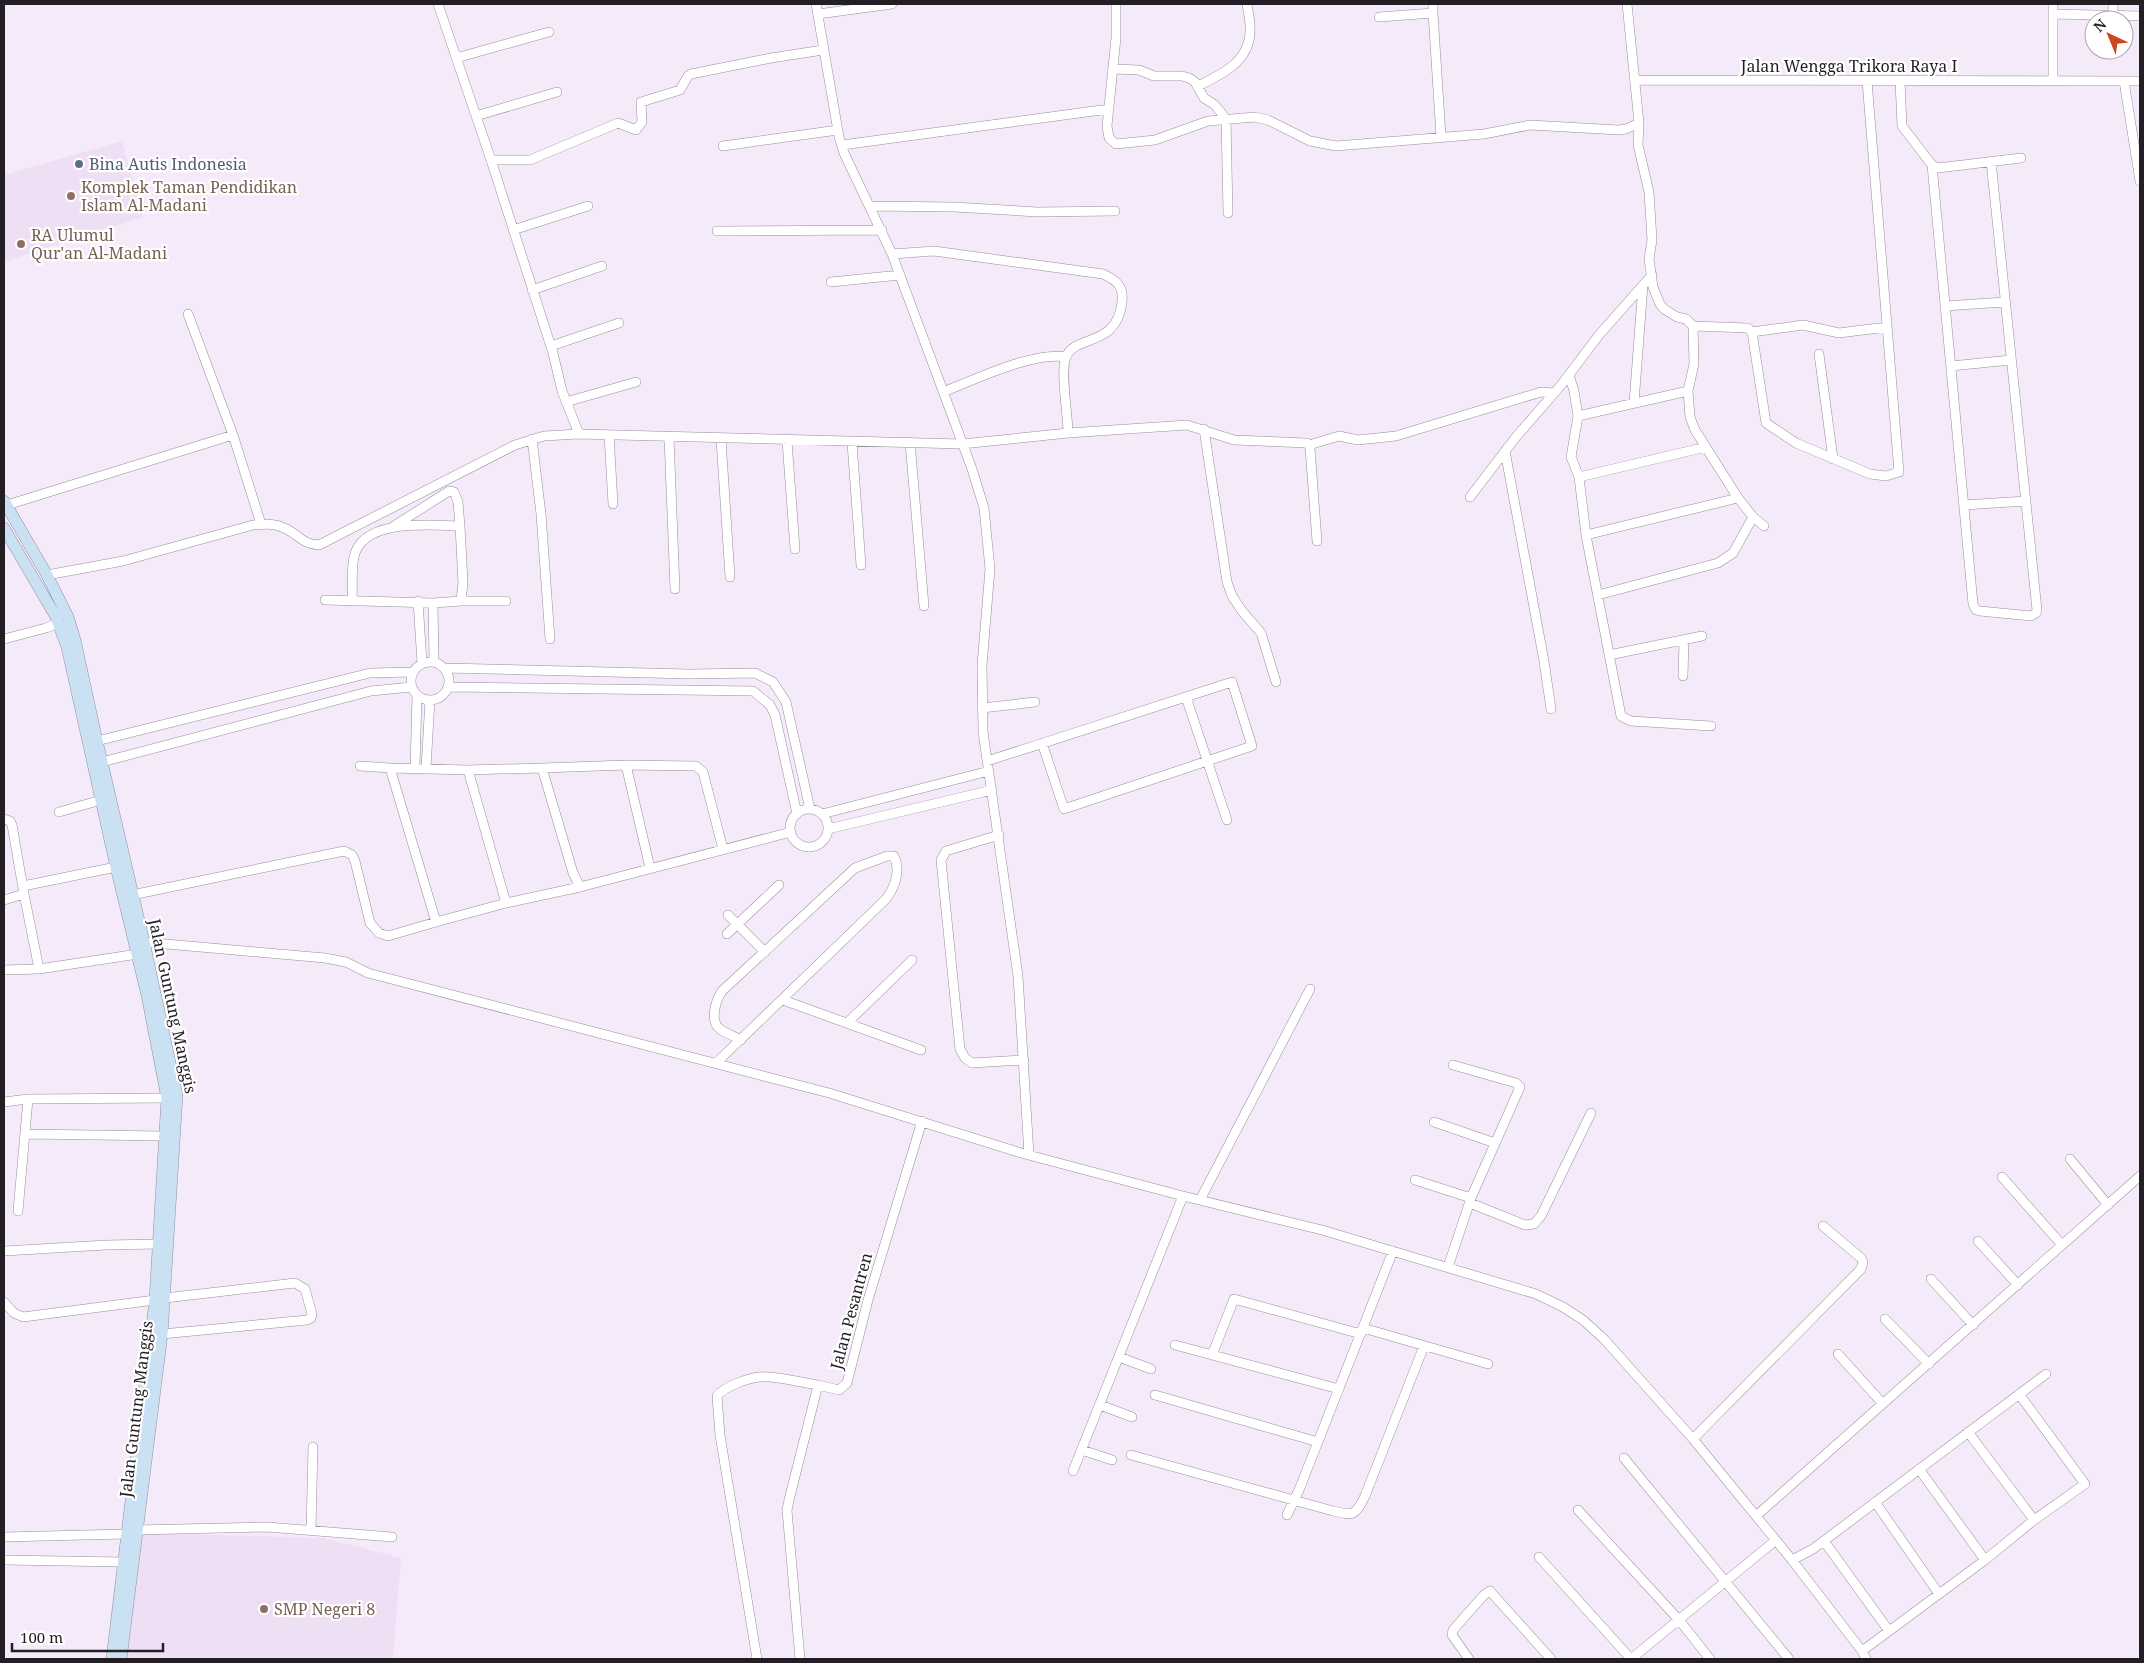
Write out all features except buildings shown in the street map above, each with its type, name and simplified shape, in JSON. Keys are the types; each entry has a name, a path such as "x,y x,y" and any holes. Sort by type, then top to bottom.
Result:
{"street":[{"path":"438,4 491,160 566,402 579,434"},
{"path":"816,4 842,145 892,254 984,508 990,569 982,665 983,732 1018,976 1029,1154"},
{"path":"818,14 892,4"},
{"path":"1116,4 1116,38 1108,131 1109,138 1116,144 1156,140 1199,124 1226,119 1263,118 1310,141 1336,146 1484,134 1530,126 1620,130 1639,123"},
{"path":"1198,86 1224,74 1238,61 1247,45 1250,33 1247,4"},
{"path":"1626,4 1639,123 1638,145 1649,192 1652,240 1650,259 1653,288 1660,304 1664,309 1677,317 1686,319 1693,326 1748,328 1752,332 1766,424 1796,443 1870,474 1886,476 1899,472 1867,81"},
{"path":"2053,81 2054,4"},
{"path":"1379,17 1433,8 1441,137"},
{"path":"2053,14 2084,15"},
{"path":"456,58 549,32"},
{"path":"491,160 530,160 618,123 636,130 642,122 641,102 680,90 691,74 823,50"},
{"path":"1113,69 1139,70 1154,76 1182,76 1192,80 1198,86 1204,98 1215,105 1226,119 1228,213"},
{"name":"Jalan Wengga Trikora Raya I","path":"1634,80 2140,81"},
{"path":"1900,81 1902,126 1932,165 1938,168 2021,158"},
{"path":"2124,81 2140,181"},
{"path":"476,116 557,92"},
{"path":"842,145 1110,109"},
{"path":"723,146 838,130"},
{"path":"1932,165 1973,604 1976,610 2031,616 2037,610 1991,162"},
{"path":"513,230 588,206"},
{"path":"871,206 954,207 1037,212 1115,211"},
{"path":"717,231 882,230"},
{"path":"892,254 934,251 1103,274 1116,280 1121,285 1123,300 1119,320 1109,331 1075,347 1066,356 1062,381 1066,393 1068,433"},
{"path":"532,290 602,266"},
{"path":"831,282 900,275"},
{"path":"1470,497 1505,451 1569,376 1599,335 1652,275"},
{"path":"1634,404 1643,285"},
{"path":"1945,306 2005,302"},
{"path":"188,314 233,435 261,524"},
{"path":"550,346 619,324"},
{"path":"1752,332 1803,325 1839,333 1887,327"},
{"path":"1693,326 1694,364 1688,392 1690,417 1706,447 1738,498 1753,517 1764,526"},
{"path":"1819,354 1833,459"},
{"path":"943,392 1005,368 1038,358 1057,355 1066,356"},
{"path":"1951,366 2011,360"},
{"path":"1569,376 1574,391 1578,416 1571,457 1578,477 1586,535 1621,716 1631,721 1711,726"},
{"path":"566,402 636,382"},
{"path":"47,575 123,562 268,523 285,528 302,541 319,545 496,454 544,436 579,434 787,441 962,444 1068,433 1187,425 1234,440 1304,443 1309,445 1339,436 1358,440 1396,436 1540,392 1554,393"},
{"path":"1578,416 1688,392"},
{"path":"1204,429 1227,582 1232,596 1261,633 1276,682"},
{"path":"5,503 233,435"},
{"path":"609,435 613,504"},
{"path":"668,437 675,589"},
{"path":"532,439 550,639"},
{"path":"721,439 730,577"},
{"path":"787,441 795,549"},
{"path":"852,442 861,565"},
{"path":"910,442 924,606"},
{"path":"1309,445 1317,541"},
{"path":"1578,477 1706,447"},
{"path":"1505,451 1544,661 1550,709"},
{"path":"352,600 354,556 361,544 374,534 394,526 449,491 454,492 458,502 463,583 461,601"},
{"path":"1586,535 1738,498"},
{"path":"1964,505 2026,501"},
{"name":"Jalan Guntung Manggis","path":"5,503 47,575 68,617 75,640 177,1095 160,1299 131,1532 120,1659"},
{"path":"1598,595 1718,563 1733,553 1753,517"},
{"path":"394,526 460,526"},
{"name":"Jalan Guntung Manggis","path":"4,528 58,623 67,647 116,867 138,954 162,1065 167,1098 163,1136 159,1244 162,1334 131,1532 123,1562 112,1659"},
{"path":"325,600 506,601"},
{"path":"418,601 422,663"},
{"path":"433,602 434,661"},
{"path":"4,639 58,623"},
{"path":"1609,655 1702,636"},
{"path":"1683,676 1684,640"},
{"path":"434,661 445,668 450,677 449,687 444,695 435,700 425,700 417,696 411,687 412,672 422,663 434,661"},
{"path":"445,668 680,674 755,673 773,682 786,702 810,809"},
{"path":"97,741 370,673 412,672"},
{"path":"987,761 1232,682 1252,746 1064,809 1042,744"},
{"path":"102,762 371,691 411,687"},
{"path":"449,687 746,689 754,691 770,705 775,715 797,814"},
{"path":"415,768 417,696"},
{"path":"1186,697 1227,820"},
{"path":"426,768 430,700"},
{"path":"982,708 1035,702"},
{"path":"782,747 795,744"},
{"path":"626,765 650,868"},
{"path":"360,766 468,770 626,765 696,766 703,772 723,850"},
{"path":"390,768 436,922"},
{"path":"542,768 573,873 580,887"},
{"path":"468,770 506,902"},
{"path":"822,814 989,771"},
{"path":"828,829 992,790"},
{"path":"893,796 898,813"},
{"path":"59,812 101,800"},
{"path":"810,809 822,814 827,821 828,829 822,841 810,846 798,843 791,832 790,825 797,814 810,809"},
{"path":"4,819 10,821 12,825 39,969"},
{"path":"132,895 344,851 352,855 355,861 370,922 379,933 388,936 506,902 580,887 791,832"},
{"path":"999,835 946,851 941,860 960,1049 965,1058 972,1063 1024,1060"},
{"path":"716,1064 783,1000 894,890 896,877 895,857 887,856 855,868 722,992 717,999 714,1012 718,1028 741,1040"},
{"path":"4,900 23,890 116,867"},
{"path":"727,934 779,885"},
{"path":"728,915 765,952"},
{"path":"144,942 325,958 346,962 368,973 830,1093 1029,1154 1183,1196 1322,1230 1536,1294 1563,1307 1583,1320 1604,1339 1693,1439 1792,1560 1864,1655 1889,1631 2084,1484 2019,1394"},
{"path":"4,970 39,969 138,954"},
{"path":"847,1024 912,960"},
{"path":"1200,1200 1310,989"},
{"path":"783,1000 921,1050"},
{"path":"1448,1267 1470,1201 1520,1087 1518,1084 1453,1065"},
{"path":"4,1102 28,1099 167,1098"},
{"path":"18,1211 28,1099"},
{"path":"1415,1180 1525,1225 1534,1224 1541,1216 1591,1113"},
{"name":"Jalan Pesantren","path":"800,1659 787,1510 818,1385 838,1390 847,1383 868,1300 922,1121"},
{"path":"1434,1122 1496,1143"},
{"path":"26,1134 163,1136"},
{"path":"2070,1159 2108,1204"},
{"path":"1756,1516 2140,1176"},
{"path":"2002,1177 2062,1245"},
{"path":"1073,1471 1183,1196"},
{"path":"1693,1439 1861,1269 1863,1262 1861,1258 1823,1226"},
{"path":"1978,1241 2018,1285"},
{"path":"4,1251 159,1244"},
{"path":"1287,1515 1340,1389 1393,1251"},
{"path":"1931,1279 1972,1325"},
{"path":"4,1302 18,1316 23,1317 295,1282 305,1290 312,1314 311,1318 307,1320 162,1334"},
{"path":"1212,1355 1234,1299 1424,1346 1488,1364"},
{"path":"1884,1319 1929,1364"},
{"path":"1175,1345 1340,1389"},
{"path":"1131,1455 1349,1515 1358,1509 1424,1346"},
{"path":"1838,1354 1883,1404"},
{"path":"1118,1357 1151,1369"},
{"path":"1792,1560 1824,1541 2046,1374"},
{"path":"757,1659 720,1435 717,1396 729,1386 760,1377 818,1385"},
{"path":"1155,1395 1318,1442"},
{"path":"1100,1405 1132,1417"},
{"path":"1968,1432 2034,1520"},
{"path":"311,1530 313,1447"},
{"path":"1082,1450 1112,1460"},
{"path":"1624,1458 1789,1659"},
{"path":"1919,1469 1985,1560"},
{"path":"1875,1502 1939,1594"},
{"path":"1578,1510 1679,1620 1710,1659"},
{"path":"4,1537 267,1527 392,1537"},
{"path":"1539,1557 1632,1659 1776,1540"},
{"path":"1824,1541 1889,1631"},
{"path":"4,1560 123,1562"},
{"path":"1469,1659 1452,1636 1453,1630 1484,1595 1490,1591 1551,1659"}],"shaded area":[{"name":"Komplek Taman Pendidikan Islam Al-Madani","path":"122,141 143,217 4,262 4,175"},
{"name":"SMP Negeri 8","path":"141,1533 324,1538 401,1558 393,1659 124,1659"}],"place":[{"name":"Bina Autis Indonesia","path":"79,164"},
{"name":"Komplek Taman Pendidikan Islam Al-Madani","path":"71,196"},
{"name":"RA Ulumul Qur'an Al-Madani","path":"21,244"},
{"name":"SMP Negeri 8","path":"264,1609"}]}
